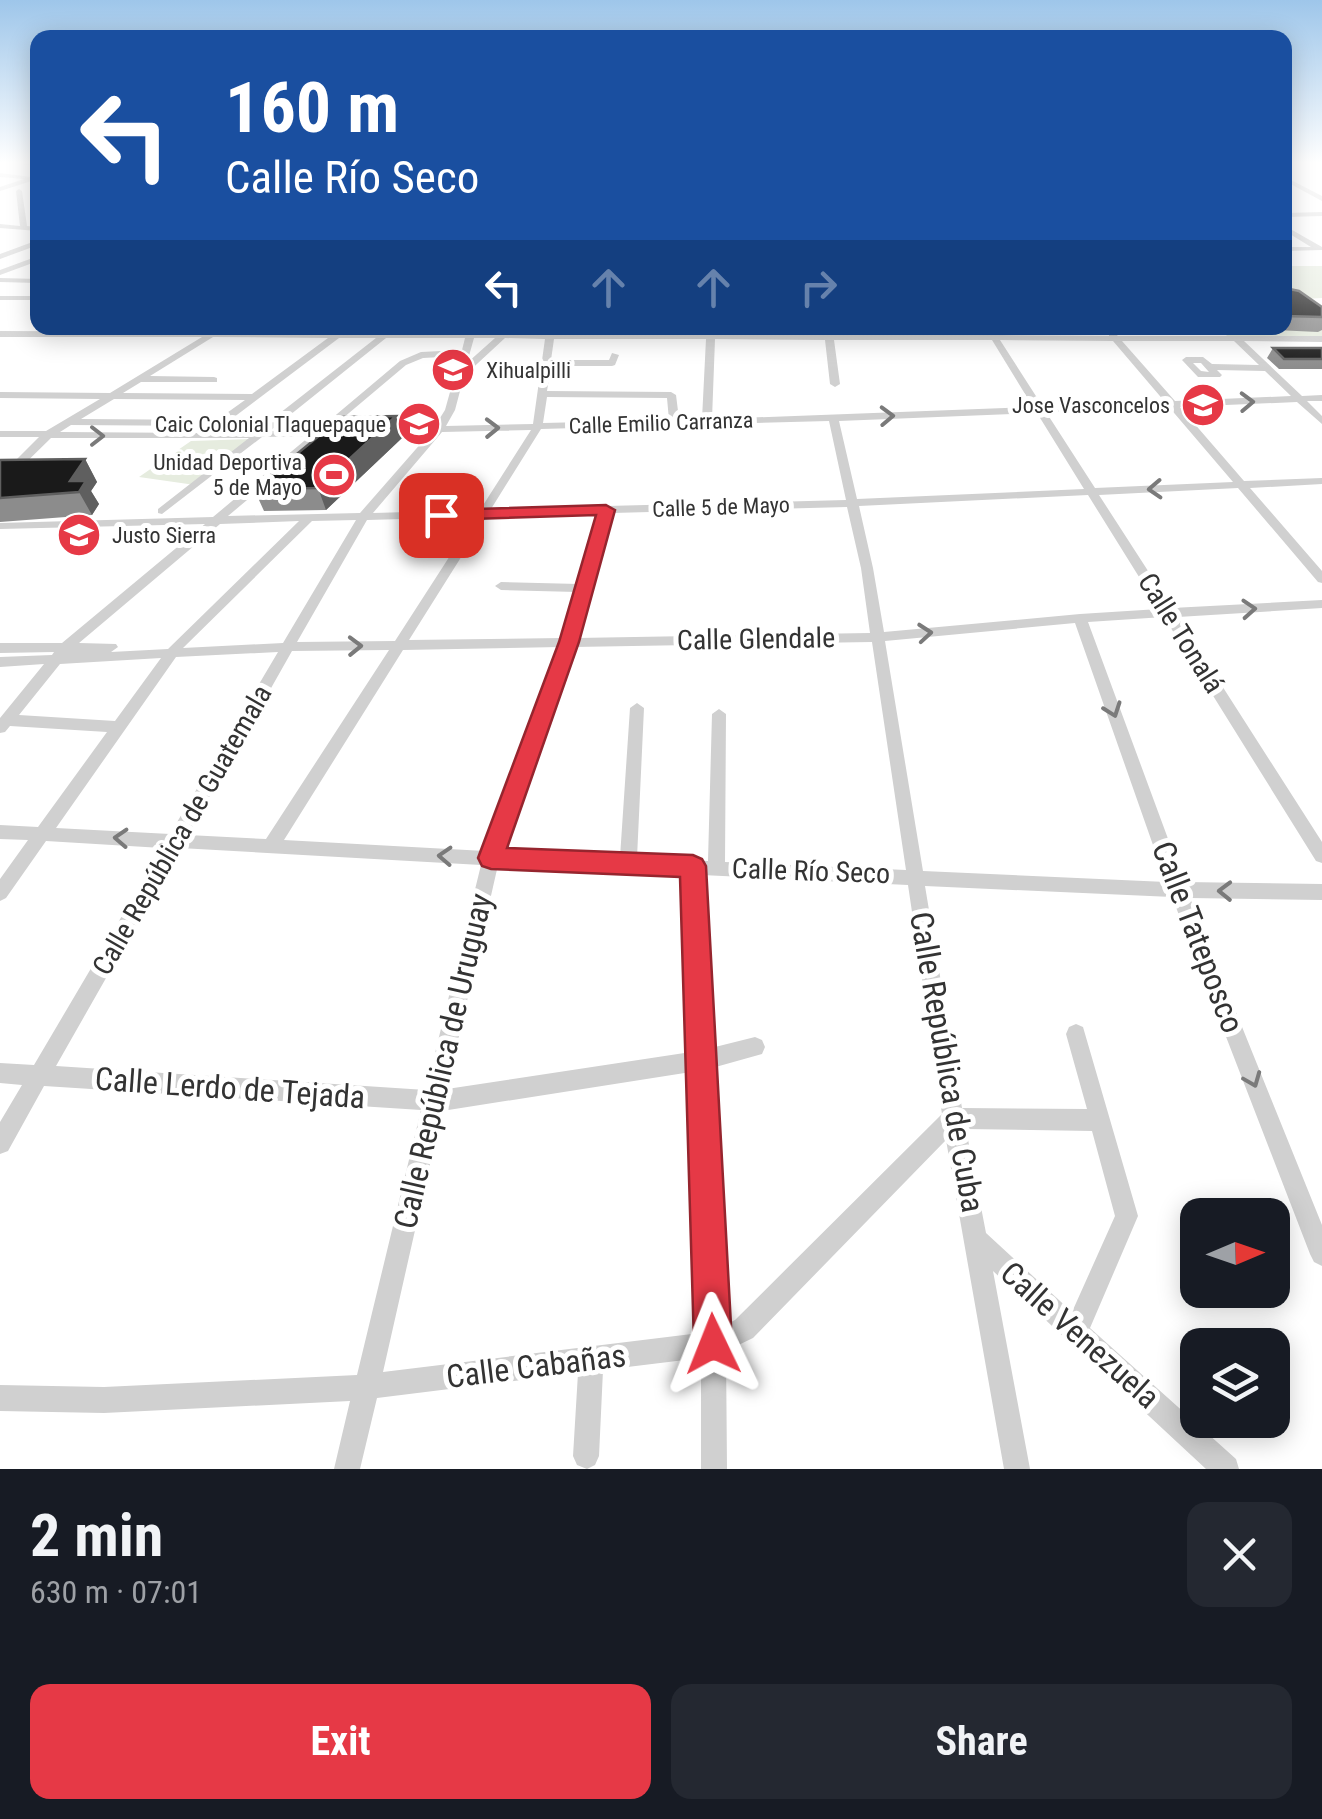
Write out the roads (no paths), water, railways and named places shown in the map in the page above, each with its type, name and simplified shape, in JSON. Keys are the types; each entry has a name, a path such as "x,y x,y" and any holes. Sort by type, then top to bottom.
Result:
{"street":[{"path":"1292,232 1320,249"},
{"path":"0,257 30,245"},
{"path":"1292,249 1320,249"},
{"path":"0,276 30,262"},
{"path":"19,272 30,275"},
{"path":"0,276 30,277"},
{"path":"0,298 30,298"},
{"path":"1,335 30,335"},
{"path":"0,482 46,436 210,335"},
{"path":"202,436 338,335"},
{"path":"162,511 385,335"},
{"path":"439,429 450,410 468,335"},
{"path":"497,335 562,335"},
{"path":"707,422 714,335"},
{"path":"829,335 835,384"},
{"name":"Calle Tonalá","path":"993,335 1322,856"},
{"path":"1113,335 1322,579"},
{"path":"1173,335 1322,339"},
{"path":"1233,335 1322,421"},
{"path":"457,377 504,336"},
{"path":"271,846 538,427 550,336"},
{"path":"3,724 67,646 409,359 462,352"},
{"path":"547,363 610,363 615,362 615,355"},
{"path":"1210,368 1267,368"},
{"path":"139,379 214,380"},
{"path":"51,386 127,386"},
{"path":"543,394 672,395 674,423"},
{"path":"0,395 253,398"},
{"name":"Calle Emilio Carranza","path":"373,431 1322,398"},
{"name":"Calle República de Cuba","path":"833,418 854,503 953,1118 1017,1469"},
{"path":"68,422 220,423"},
{"name":"Calle República de Guatemala","path":"0,1142 363,517 439,429"},
{"path":"0,434 202,436 355,432"},
{"name":"Calle 5 de Mayo","path":"0,526 854,503 1322,480"},
{"name":"Calle República de Uruguay","path":"347,1469 491,858 569,642 606,510"},
{"path":"0,892 118,727 179,650 308,519"},
{"path":"501,586 584,588"},
{"name":"Calle Glendale","path":"0,662 288,646 877,637 1080,618 1322,604"},
{"name":"Calle Tateposco","path":"1080,618 1178,890 1322,1254"},
{"name":"Calle Glendale","path":"0,648 179,650"},
{"path":"628,864 636,708"},
{"path":"714,1469 702,1060 704,867 719,714"},
{"path":"3,724 118,727"},
{"name":"Calle Río Seco","path":"0,832 1178,890 1322,892"},
{"path":"1076,1034 1127,1216 1076,1332"},
{"name":"Calle Lerdo de Tejada","path":"0,1073 436,1101 702,1060 754,1048"},
{"path":"953,1118 1100,1120"},
{"name":"Calle Cabañas","path":"0,1398 104,1400 365,1387 713,1344 744,1330 953,1118"},
{"name":"Calle Venezuela","path":"977,1241 1226,1469"},
{"path":"586,1456 590,1359"}],"place":[{"name":"Xihualpilli","path":"453,370"},
{"name":"Jose Vasconcelos","path":"1203,405"},
{"name":"Caic Colonial Tlaquepaque","path":"419,424"},
{"name":"Unidad Deportiva 5 de Mayo","path":"334,475"},
{"name":"Justo Sierra","path":"79,535"}]}
